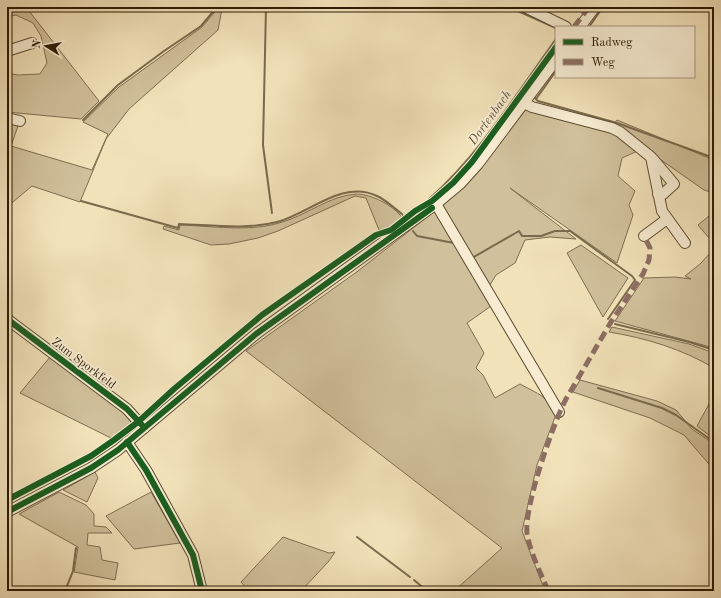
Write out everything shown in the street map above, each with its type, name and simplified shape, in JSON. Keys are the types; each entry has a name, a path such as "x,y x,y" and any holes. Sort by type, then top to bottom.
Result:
{"street":[{"path":"525,7 564,26"},
{"path":"581,26 595,7"},
{"path":"7,51 32,42"},
{"path":"7,512 91,468 127,442 256,334 436,204 460,184 478,164 555,61"},
{"path":"524,102 532,107 612,128 620,132 651,157 674,184 663,194 658,194"},
{"path":"7,118 20,121"},
{"path":"651,157 662,211 685,243"},
{"path":"436,204 559,412"},
{"path":"644,236 667,219"},
{"name":"Zum Sporkfeld","path":"7,319 127,409 144,428"},
{"path":"127,442 146,470 193,555 202,591"}],"shaded area":[{"path":"7,7 26,7 99,101 81,119 7,112 7,73 18,75 40,74 47,63 41,36 33,23 16,15 7,17"},
{"path":"219,7 225,7 222,9 218,30 129,109 106,139 80,202 32,186 7,207 7,120 19,123 11,146 92,170 108,134 83,122 119,87 202,27"},
{"path":"525,107 608,130 617,120 714,160 714,193 704,190 644,148 622,158 618,176 635,191 629,205 633,215 617,263 510,188 576,239 550,237 525,240 515,263 496,275 485,293 491,306 467,323 484,353 476,368 483,375 495,398 520,384 538,393 551,405 554,410 555,417 537,465 522,531 545,591 454,591 502,548 246,351 358,271 436,210"},
{"path":"362,194 382,201 394,209 403,219 390,228 379,230 366,198 355,196 278,231 258,238 229,244 211,245 163,229 164,226 179,230 180,225 230,228 267,226 289,220 336,198"},
{"path":"714,212 714,244 698,225"},
{"path":"581,245 628,278 603,317 567,253"},
{"path":"714,249 714,348 615,321 644,278 675,277 691,279 685,276 700,264"},
{"path":"612,327 689,344 714,353 714,368 689,355 663,345 637,337 609,332"},
{"path":"50,357 127,415 132,424 113,439 20,393"},
{"path":"580,380 657,401 676,410 692,429 714,444 714,470 684,435 650,418 573,392"},
{"path":"714,395 714,439 697,426"},
{"path":"95,472 98,478 87,502 63,490"},
{"path":"59,492 86,505 94,514 94,526 106,527 112,533 88,533 87,545 100,547 102,560 118,563 115,580 74,572 78,547 19,514"},
{"path":"151,492 180,543 134,549 106,516"},
{"path":"283,537 329,553 335,552 329,561 301,591 249,591 241,582"}],"waterway":[{"path":"83,120 118,85 201,26 217,7"},
{"path":"266,7 263,145 272,213"},
{"name":"Dortenbach","path":"509,7 555,28"},
{"path":"590,26 603,7"},
{"name":"Dortenbach","path":"429,199 448,181 481,143 555,40"},
{"path":"536,99 555,72"},
{"path":"534,97 538,101 617,123 714,158"},
{"path":"81,201 178,228 179,224 253,226 277,222 289,218 339,195 351,192 364,192 384,200 404,217"},
{"path":"413,231 417,236 454,243"},
{"path":"472,258 519,231 522,236 541,236 555,231 570,231 632,276 635,280 608,319"},
{"path":"615,324 689,342 714,350"},
{"path":"598,388 662,408 676,415 714,442"},
{"path":"357,537 410,577"},
{"path":"65,591 73,571 76,548"},
{"path":"414,580 427,591"}],"marked path":[{"path":"575,26 589,7"},
{"path":"548,591 533,555 527,533 527,521 530,505 540,466 560,411 566,399 611,322 643,274 649,260 650,248 644,236"}],"cycle path":[{"path":"7,500 91,456 114,440 138,422 174,389 262,315 376,235 391,230 415,211 432,201 453,183 472,162 555,48"},
{"path":"7,512 91,468 118,450 256,334 432,208"},
{"path":"7,319 127,409 142,425"},
{"path":"127,442 146,470 193,555 202,591"}]}
